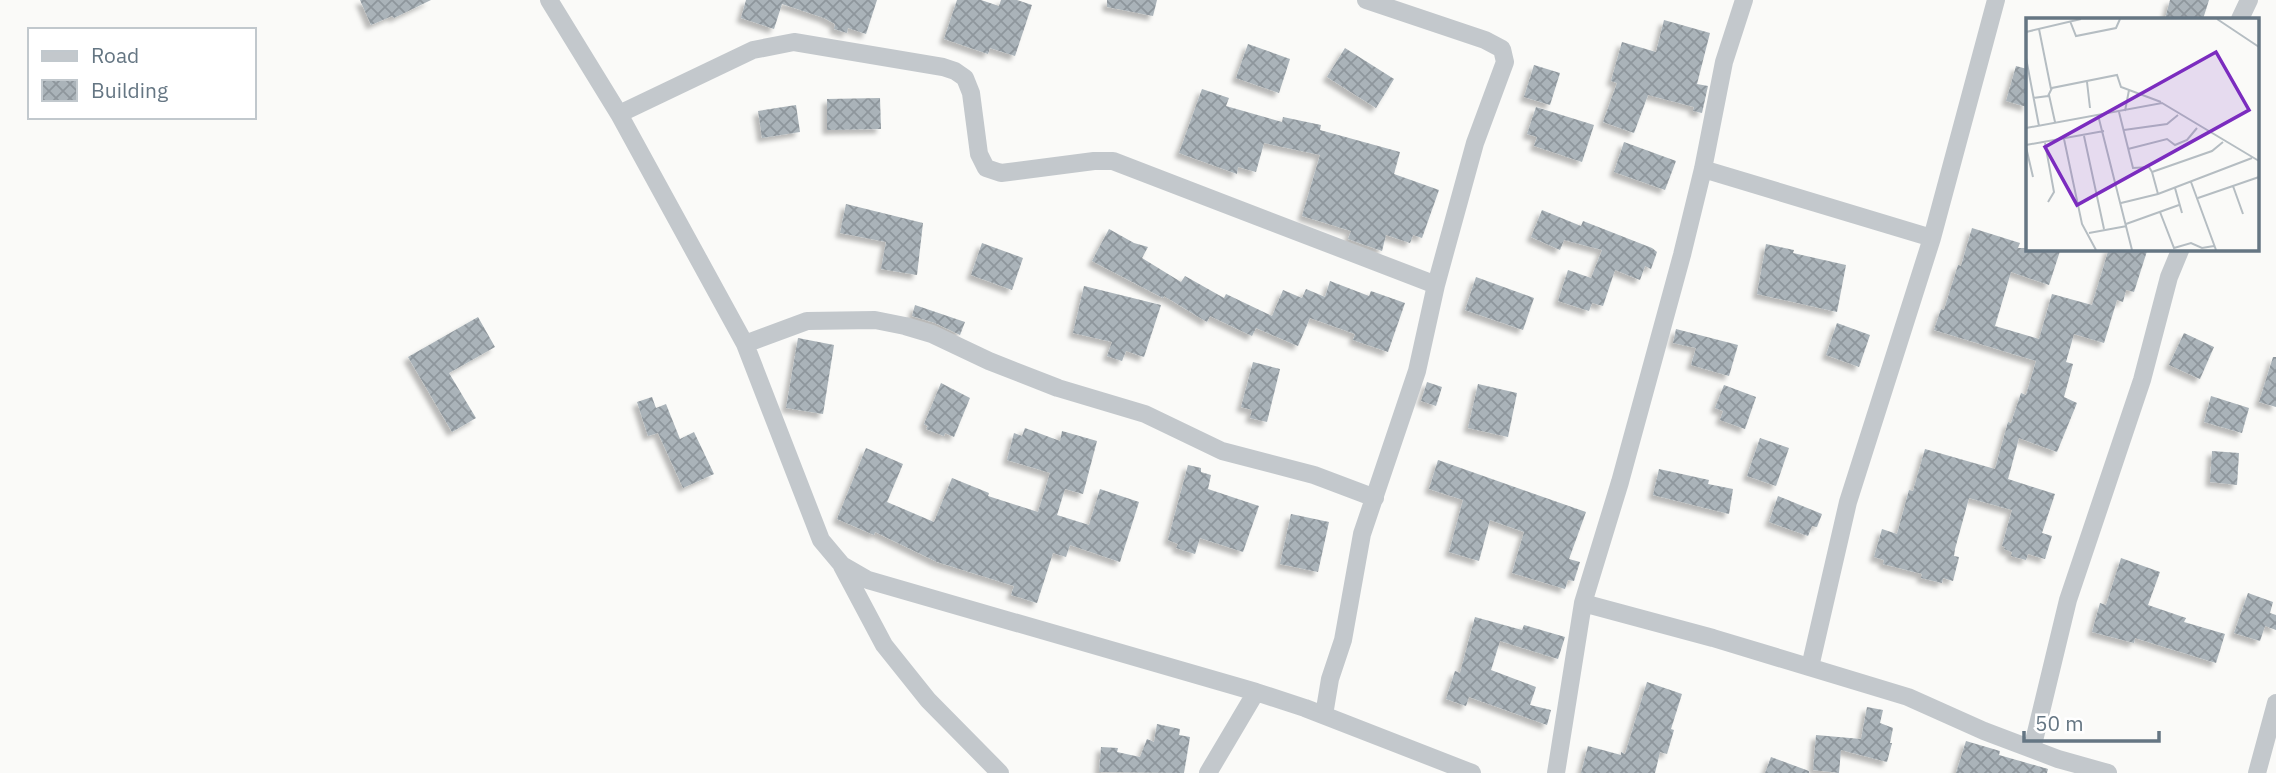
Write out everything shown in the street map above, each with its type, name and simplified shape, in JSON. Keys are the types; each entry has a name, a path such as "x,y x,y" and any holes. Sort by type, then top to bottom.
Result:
{"street":[{"path":"549,0 619,114 745,344 821,540 842,565 884,645 928,700 1000,773"},
{"path":"1324,715 1330,680 1343,640 1362,534 1417,370 1436,285 1475,143 1505,62 1502,49 1485,40 1366,0"},
{"path":"1556,773 1583,603 1620,482 1703,169 1724,61 1744,0"},
{"path":"1810,667 1848,502 1932,238 1996,0"},
{"path":"2240,18 2249,0"},
{"path":"619,114 753,50 794,42 943,66 965,78 971,93 979,154 986,168 1001,173 1113,161 1436,285"},
{"path":"1703,169 1932,238"},
{"path":"2032,749 2068,600 2142,380 2169,277 2180,250"},
{"path":"745,344 807,321 875,320 905,326 932,334 989,361 1058,388 1145,414 1222,451 1314,474 1375,498"},
{"path":"842,565 868,580 1256,692 1324,715 1472,773"},
{"path":"1583,603 1908,697 1984,731 2108,773"},
{"path":"1208,773 1256,692"},
{"path":"2257,773 2276,703"}],"building":[{"path":"360,0 431,0 394,18 392,16 371,25"},
{"path":"746,0 877,0 866,34 848,28 847,33 834,29 835,24 824,18 782,4 774,29 741,18"},
{"path":"957,0 981,0 999,6 1001,0 1017,0 1032,5 1015,56 990,48 988,54 944,39"},
{"path":"1107,0 1157,0 1153,16 1107,7"},
{"path":"2170,0 2209,0 2203,18 2165,18"},
{"path":"1664,20 1710,33 1697,84 1708,86 1702,113 1693,111 1694,107 1648,95 1634,133 1603,122 1617,83 1611,81 1622,42 1656,52"},
{"path":"1248,44 1290,59 1279,93 1236,78"},
{"path":"1345,48 1394,79 1376,108 1327,77"},
{"path":"1534,65 1560,73 1550,105 1524,97"},
{"path":"2016,66 2026,69 2026,107 2006,101"},
{"path":"1202,89 1229,98 1226,106 1282,122 1283,117 1321,125 1320,130 1400,152 1394,174 1439,190 1422,238 1413,235 1410,243 1386,235 1382,251 1348,239 1351,231 1302,216 1320,155 1264,143 1256,172 1238,167 1237,174 1179,153"},
{"path":"880,98 881,129 827,130 827,99"},
{"path":"796,105 800,132 762,138 758,111"},
{"path":"1536,107 1594,125 1582,162 1534,146 1537,137 1527,134"},
{"path":"1624,142 1676,161 1665,190 1614,172"},
{"path":"846,204 923,223 917,275 881,269 886,242 840,233"},
{"path":"1542,210 1581,226 1583,221 1652,248 1657,252 1651,269 1645,266 1640,280 1615,270 1603,306 1592,303 1589,311 1558,301 1568,270 1591,278 1602,250 1564,240 1560,250 1531,237"},
{"path":"1972,228 2020,243 2018,248 2026,250 2060,250 2049,285 2011,272 1995,326 2039,339 2052,294 2092,305 2108,250 2147,250 2134,292 2126,290 2123,302 2117,300 2104,343 2074,334 2066,362 2073,364 2064,397 2077,403 2057,452 2019,438 2008,479 2055,494 2042,533 2052,536 2045,559 2028,554 2026,560 2011,556 2012,552 2002,546 2012,510 1969,498 1955,549 1954,556 1959,557 1953,581 1943,578 1942,583 1921,578 1922,574 1883,564 1884,560 1874,557 1882,529 1897,534 1909,490 1913,491 1925,449 1995,469 2008,422 2011,423 2021,393 2026,395 2036,361 1934,330 1941,309 1944,310 1958,265 1961,266"},
{"path":"1109,229 1134,243 1148,247 1142,258 1181,282 1185,276 1224,298 1226,294 1272,316 1283,290 1302,298 1306,289 1325,297 1330,281 1369,296 1371,291 1405,303 1388,352 1353,340 1355,334 1310,318 1298,346 1256,328 1252,336 1210,316 1207,322 1164,296 1163,298 1092,261"},
{"path":"982,243 1023,258 1012,290 971,275"},
{"path":"1766,244 1846,265 1837,312 1757,294"},
{"path":"1476,277 1534,298 1523,330 1465,310"},
{"path":"1084,286 1161,305 1144,357 1126,351 1122,361 1107,356 1112,342 1073,333"},
{"path":"915,305 965,322 960,335 912,316"},
{"path":"478,317 495,347 449,373 476,418 452,432 408,357"},
{"path":"1837,323 1870,335 1859,367 1826,355"},
{"path":"1676,329 1738,345 1729,376 1691,365 1696,348 1673,343"},
{"path":"2184,333 2214,347 2200,379 2169,365"},
{"path":"798,338 834,345 823,414 786,408"},
{"path":"2273,357 2276,357 2276,407 2259,402"},
{"path":"1253,362 1280,369 1267,422 1250,418 1252,410 1241,407"},
{"path":"1427,382 1442,387 1436,406 1421,401"},
{"path":"941,383 970,398 954,437 926,429 928,426 924,424"},
{"path":"1478,384 1517,393 1508,437 1468,428"},
{"path":"1724,385 1756,397 1745,429 1720,420 1723,411 1715,408"},
{"path":"2211,396 2249,408 2242,433 2204,422"},
{"path":"652,397 656,408 666,404 680,439 694,432 714,474 683,488 658,433 648,436 637,402"},
{"path":"1025,428 1060,441 1062,431 1097,441 1083,494 1065,489 1057,515 1089,525 1100,489 1139,502 1120,562 1070,545 1066,557 1053,553 1037,603 1011,595 1014,586 937,562 875,532 874,535 837,519 866,448 903,464 887,502 934,522 952,478 989,493 988,496 1038,512 1050,473 1007,460 1014,433 1022,436"},
{"path":"1760,438 1789,448 1776,486 1747,476"},
{"path":"2212,451 2239,453 2237,485 2210,482"},
{"path":"1438,460 1586,512 1569,559 1580,562 1574,581 1568,580 1565,589 1512,573 1524,532 1490,520 1479,561 1449,552 1463,500 1429,489"},
{"path":"1188,465 1201,468 1201,472 1211,475 1208,489 1259,506 1243,552 1200,538 1195,554 1176,548 1178,544 1168,540"},
{"path":"1659,469 1709,480 1708,484 1733,489 1729,514 1653,495"},
{"path":"1778,496 1822,514 1817,527 1812,526 1808,536 1769,522"},
{"path":"1291,514 1329,522 1318,572 1280,564"},
{"path":"2121,558 2160,572 2148,605 2186,618 2184,622 2225,634 2216,663 2135,638 2134,643 2092,632 2100,603 2106,605"},
{"path":"2248,593 2273,602 2270,613 2276,615 2276,630 2265,626 2260,641 2234,633"},
{"path":"1475,617 1522,630 1524,625 1565,637 1558,659 1500,641 1491,670 1536,687 1530,705 1551,710 1547,725 1469,697 1466,706 1446,699 1455,671 1460,673"},
{"path":"1647,682 1682,694 1671,729 1674,730 1667,754 1660,752 1655,773 1581,773 1588,746 1625,754"},
{"path":"1867,707 1883,710 1880,723 1893,728 1887,762 1841,750 1839,773 1813,770 1816,735 1861,739"},
{"path":"1157,724 1180,729 1179,735 1190,737 1184,773 1099,772 1101,747 1118,748 1117,752 1140,757 1147,739 1154,742"},
{"path":"1966,741 2000,751 1999,755 2048,769 2047,773 1956,773"},
{"path":"1771,757 1809,771 1809,773 1765,773"}]}
